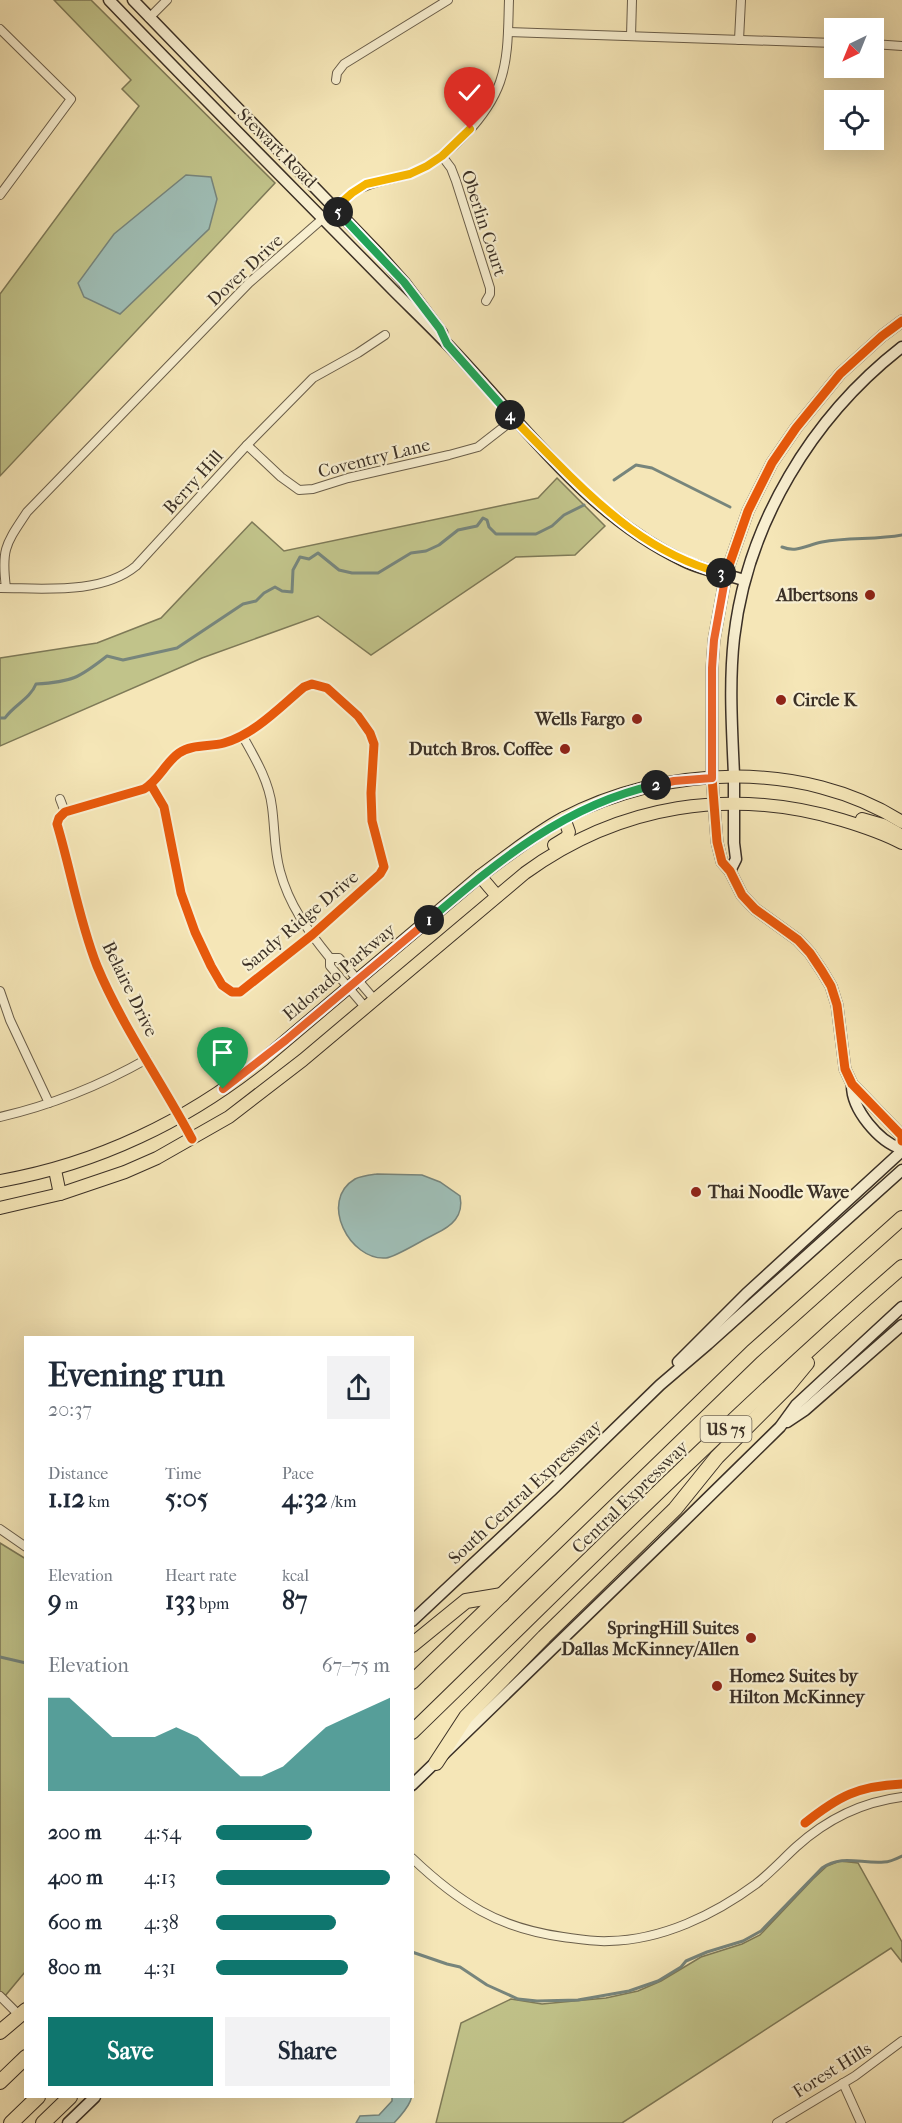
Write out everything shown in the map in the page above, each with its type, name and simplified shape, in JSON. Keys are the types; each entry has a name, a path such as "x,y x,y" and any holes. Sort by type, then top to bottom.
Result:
{"highway":[{"name":"Central Expressway","path":"414,1680 752,1352 902,1218"},
{"name":"Central Expressway","path":"414,1730 672,1480 902,1267"},
{"path":"435,1763 466,1718 544,1636 675,1509 717,1457 788,1386 840,1322"},
{"path":"414,1643 466,1601 502,1595"},
{"path":"0,2031 21,2012"},
{"path":"0,2082 24,2059"},
{"path":"11,2123 37,2098"},
{"path":"44,2123 69,2098"}],"main road":[{"name":"Eldorado Parkway","path":"0,1181 55,1170 109,1150 180,1116 242,1076 480,876 564,818 600,802 632,791 674,781 712,778 773,779 827,789 869,804 902,822"},
{"path":"0,1208 60,1194 125,1172 192,1139 245,1106 510,885 563,848 617,823 658,811 715,804 751,803 831,817 875,831 902,843"},
{"path":"831,817 865,819 902,835"},
{"path":"510,885 531,859 567,837 569,828 564,818"},
{"path":"480,876 497,896"},
{"path":"55,1170 60,1194"}],"street":[{"name":"Stewart Road","path":"109,0 447,344 514,419 593,499 616,519 683,560 744,580"},
{"name":"Stewart Road","path":"133,0 404,282 440,329 447,344"},
{"path":"149,18 167,0"},
{"path":"336,80 337,73 344,64 448,0"},
{"name":"Dover Drive","path":"3,588 2,562 8,541 27,512 249,283 352,193 366,184 410,174 442,156 470,129 493,97 504,68 509,0"},
{"path":"631,36 632,0"},
{"path":"739,40 741,0"},
{"path":"0,29 71,99 1,191"},
{"path":"508,32 824,43"},
{"path":"884,45 902,46"},
{"name":"Oberlin Court","path":"442,156 451,168 456,181 490,288 486,301"},
{"path":"902,321 840,374 807,414 772,463 748,512 726,574 714,640 712,677 712,778 717,842 722,862 730,871 742,895 755,909 798,940 822,971 831,986 837,1005 845,1069 852,1084 902,1136 902,1141"},
{"name":"Berry Hill","path":"3,588 35,590 61,588 93,584 124,576 313,378 385,335"},
{"path":"730,871 736,859 733,803 734,638 744,580 769,514 791,472 816,436 853,391 902,347"},
{"path":"857,358 872,372"},
{"name":"Coventry Lane","path":"247,445 280,477 299,490 313,489 348,478 478,447 514,419"},
{"path":"712,677 732,680"},
{"name":"Sandy Ridge Drive","path":"151,785 164,807 182,893 195,932 222,985 232,992 240,992 312,935 380,874 384,867 372,821 374,744 370,733 358,716 327,688 312,684 304,687 262,722 242,735"},
{"path":"60,799 65,812 136,793 151,785 180,752 224,743 242,735 259,764 268,787 272,807 274,843 290,898 303,923 330,958 330,966 353,984 370,1003"},
{"name":"Belaire Drive","path":"65,812 60,816 57,824 82,921 102,975 118,1010 192,1139"},
{"path":"330,958 339,958 353,984 370,1003"},
{"path":"0,992 3,1009 49,1103"},
{"path":"0,1117 49,1103 120,1074 147,1059"},
{"path":"852,1084 852,1096 862,1115 890,1145 902,1150"},
{"name":"South Central Expressway","path":"660,1385 676,1364 746,1294 902,1150"},
{"name":"South Central Expressway","path":"414,1619 554,1489 660,1385 902,1170"},
{"path":"414,1783 780,1427 796,1405 902,1307"},
{"path":"780,1427 805,1410 902,1325"},
{"path":"0,1529 24,1546"},
{"path":"414,1860 447,1889 496,1919 539,1934 609,1941 631,1939 661,1933 717,1909 759,1882 801,1843 831,1821 865,1806 902,1797"},
{"path":"0,1996 21,2012"},
{"name":"Forest Hills","path":"777,2123 843,2083 902,2040"},
{"path":"843,2083 861,2123"},
{"path":"68,2123 94,2098"}],"green space":[{"path":"54,0 91,0 275,183 0,476 0,294 139,106 122,89 131,80"},
{"path":"557,478 605,526 575,555 516,557 371,655 318,616 202,658 0,746 0,658 97,643 161,618 252,522 284,551 538,498"},
{"path":"0,1543 24,1558 24,1973 0,2002"},
{"path":"840,1861 858,1863 902,1942 902,1962 891,1948 622,2123 436,2123 461,2023 511,1999 542,2004 606,1998 638,1991 661,1981 701,1957 742,1944 760,1935 827,1866"}],"water":[{"path":"186,175 211,177 217,199 209,229 120,314 84,297 78,283 114,234"},
{"path":"377,1174 422,1175 440,1182 460,1196 458,1215 447,1228 391,1257 373,1256 361,1250 343,1228 339,1214 339,1201 344,1189 355,1179"},
{"path":"392,2098 412,2098 404,2112 394,2123 356,2123 360,2116 379,2115 392,2101"}],"waterway":[{"path":"614,480 636,465 652,468 730,507"},
{"path":"0,718 5,718 30,694 36,684 74,678 107,656 123,660 177,648 243,604 256,601 275,587 282,591 292,592 293,570 300,557 309,559 318,553 339,570 352,573 378,573 411,553 426,551 439,545 458,530 477,526 483,518 487,520 489,527 496,534 536,534 584,505"},
{"path":"782,547 797,549 832,540 902,535"},
{"path":"0,1657 24,1663"},
{"path":"414,1953 460,1967 487,1985 518,1999 578,2000 629,1991 658,1981 681,1967 686,1961 743,1941 761,1931 822,1868 829,1864 844,1860 886,1862 902,1856"}],"cycle path":[{"path":"902,321 840,374 796,428 772,463 748,511 726,574 714,640 712,668 712,778 717,842 722,862 730,871 742,895 755,909 798,940 822,971 831,986 837,1005 845,1069 852,1084 902,1136 902,1141"},
{"path":"151,785 164,807 181,893 195,932 222,985 232,992 240,992 312,935 380,874 384,867 372,821 374,744 370,733 358,716 327,688 312,684 304,687 267,719 235,739 190,748 179,753 144,789 65,812 59,818 57,824 85,931 97,966 130,1032 192,1139"},
{"path":"805,1823 828,1806 850,1794 873,1787 902,1784"}],"place":[{"name":"Albertsons","path":"870,595"},
{"name":"Circle K","path":"781,700"},
{"name":"Wells Fargo","path":"637,719"},
{"name":"Dutch Bros. Coffee","path":"565,749"},
{"name":"Thai Noodle Wave","path":"696,1192"},
{"name":"SpringHill Suites Dallas McKinney/Allen","path":"751,1638"},
{"name":"Home2 Suites by Hilton McKinney","path":"717,1686"}],"route":[{"path":"223,1089 286,1040 480,876 552,825 590,806 624,793 674,781 712,778 712,668 714,640 726,574 698,567 668,552 637,534 593,499 514,419 447,344 440,329 404,282 334,209 366,184 410,174 427,166 442,156 470,129"}]}
